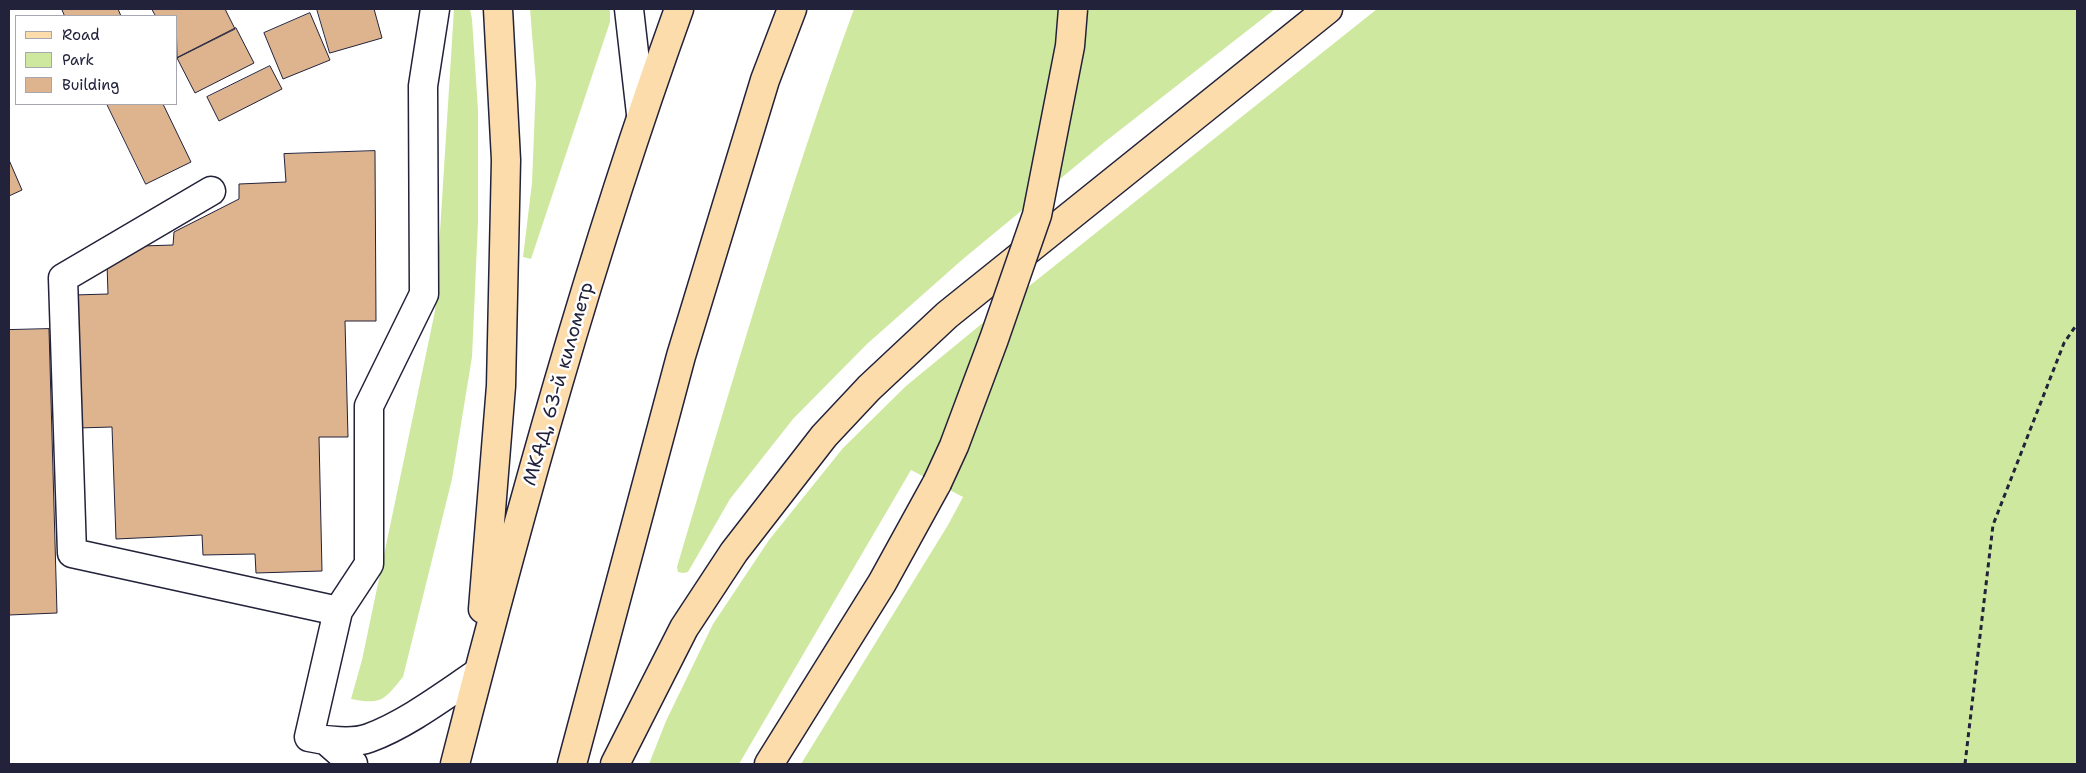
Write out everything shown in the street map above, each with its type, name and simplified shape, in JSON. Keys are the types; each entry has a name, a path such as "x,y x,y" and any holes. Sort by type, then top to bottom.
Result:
{"main road":[{"path":"478,673 501,386 506,160 498,9"},
{"name":"МКАД, 63-й километр","path":"454,764 565,356 641,114 679,9"},
{"path":"572,764 681,356 765,80 792,9"},
{"path":"769,764 882,583 937,482 954,446 1037,215 1070,46 1073,9"},
{"path":"615,764 684,628 734,552 824,436 868,388 947,314 1328,9"}],"lane":[{"path":"434,9 423,86 424,294 369,406 369,564 338,611 309,737 328,742 368,739 424,710 478,673"},
{"path":"629,9 641,114"},
{"path":"211,191 63,278 72,553 338,611"},
{"path":"328,742 353,764"}],"path":[{"path":"1965,764 1993,525 2064,343 2077,324"}],"green space":[{"path":"454,9 470,9 478,110 478,222 472,357 452,479 403,677 382,699 361,701 351,699 362,660 435,311"},
{"path":"530,9 610,9 610,22 531,259 523,257 532,183 536,83"},
{"path":"854,9 1275,9 1106,141 963,259 867,344 793,419 730,499 688,572 678,572 677,567 761,286 829,78"},
{"path":"1377,9 2077,9 2077,764 801,764 948,525 963,497 911,470 739,764 649,764 666,721 713,624 769,540 843,448 906,386"}],"building":[{"path":"62,9 118,9 121,15 65,15"},
{"path":"152,9 225,9 235,29 178,58 178,15 155,15"},
{"path":"317,9 374,9 382,38 330,53"},
{"path":"310,13 330,60 283,79 264,33"},
{"path":"236,28 254,63 195,93 178,57"},
{"path":"270,66 282,89 219,121 207,97"},
{"path":"107,105 163,105 191,162 146,184"},
{"path":"375,151 376,321 345,321 348,437 319,437 322,571 256,573 255,554 203,555 202,535 116,539 112,427 78,428 74,295 108,294 107,264 142,246 173,245 174,232 239,199 239,184 286,182 284,154"},
{"path":"9,160 22,190 9,196"},
{"path":"49,329 57,613 9,615 9,330"}]}
